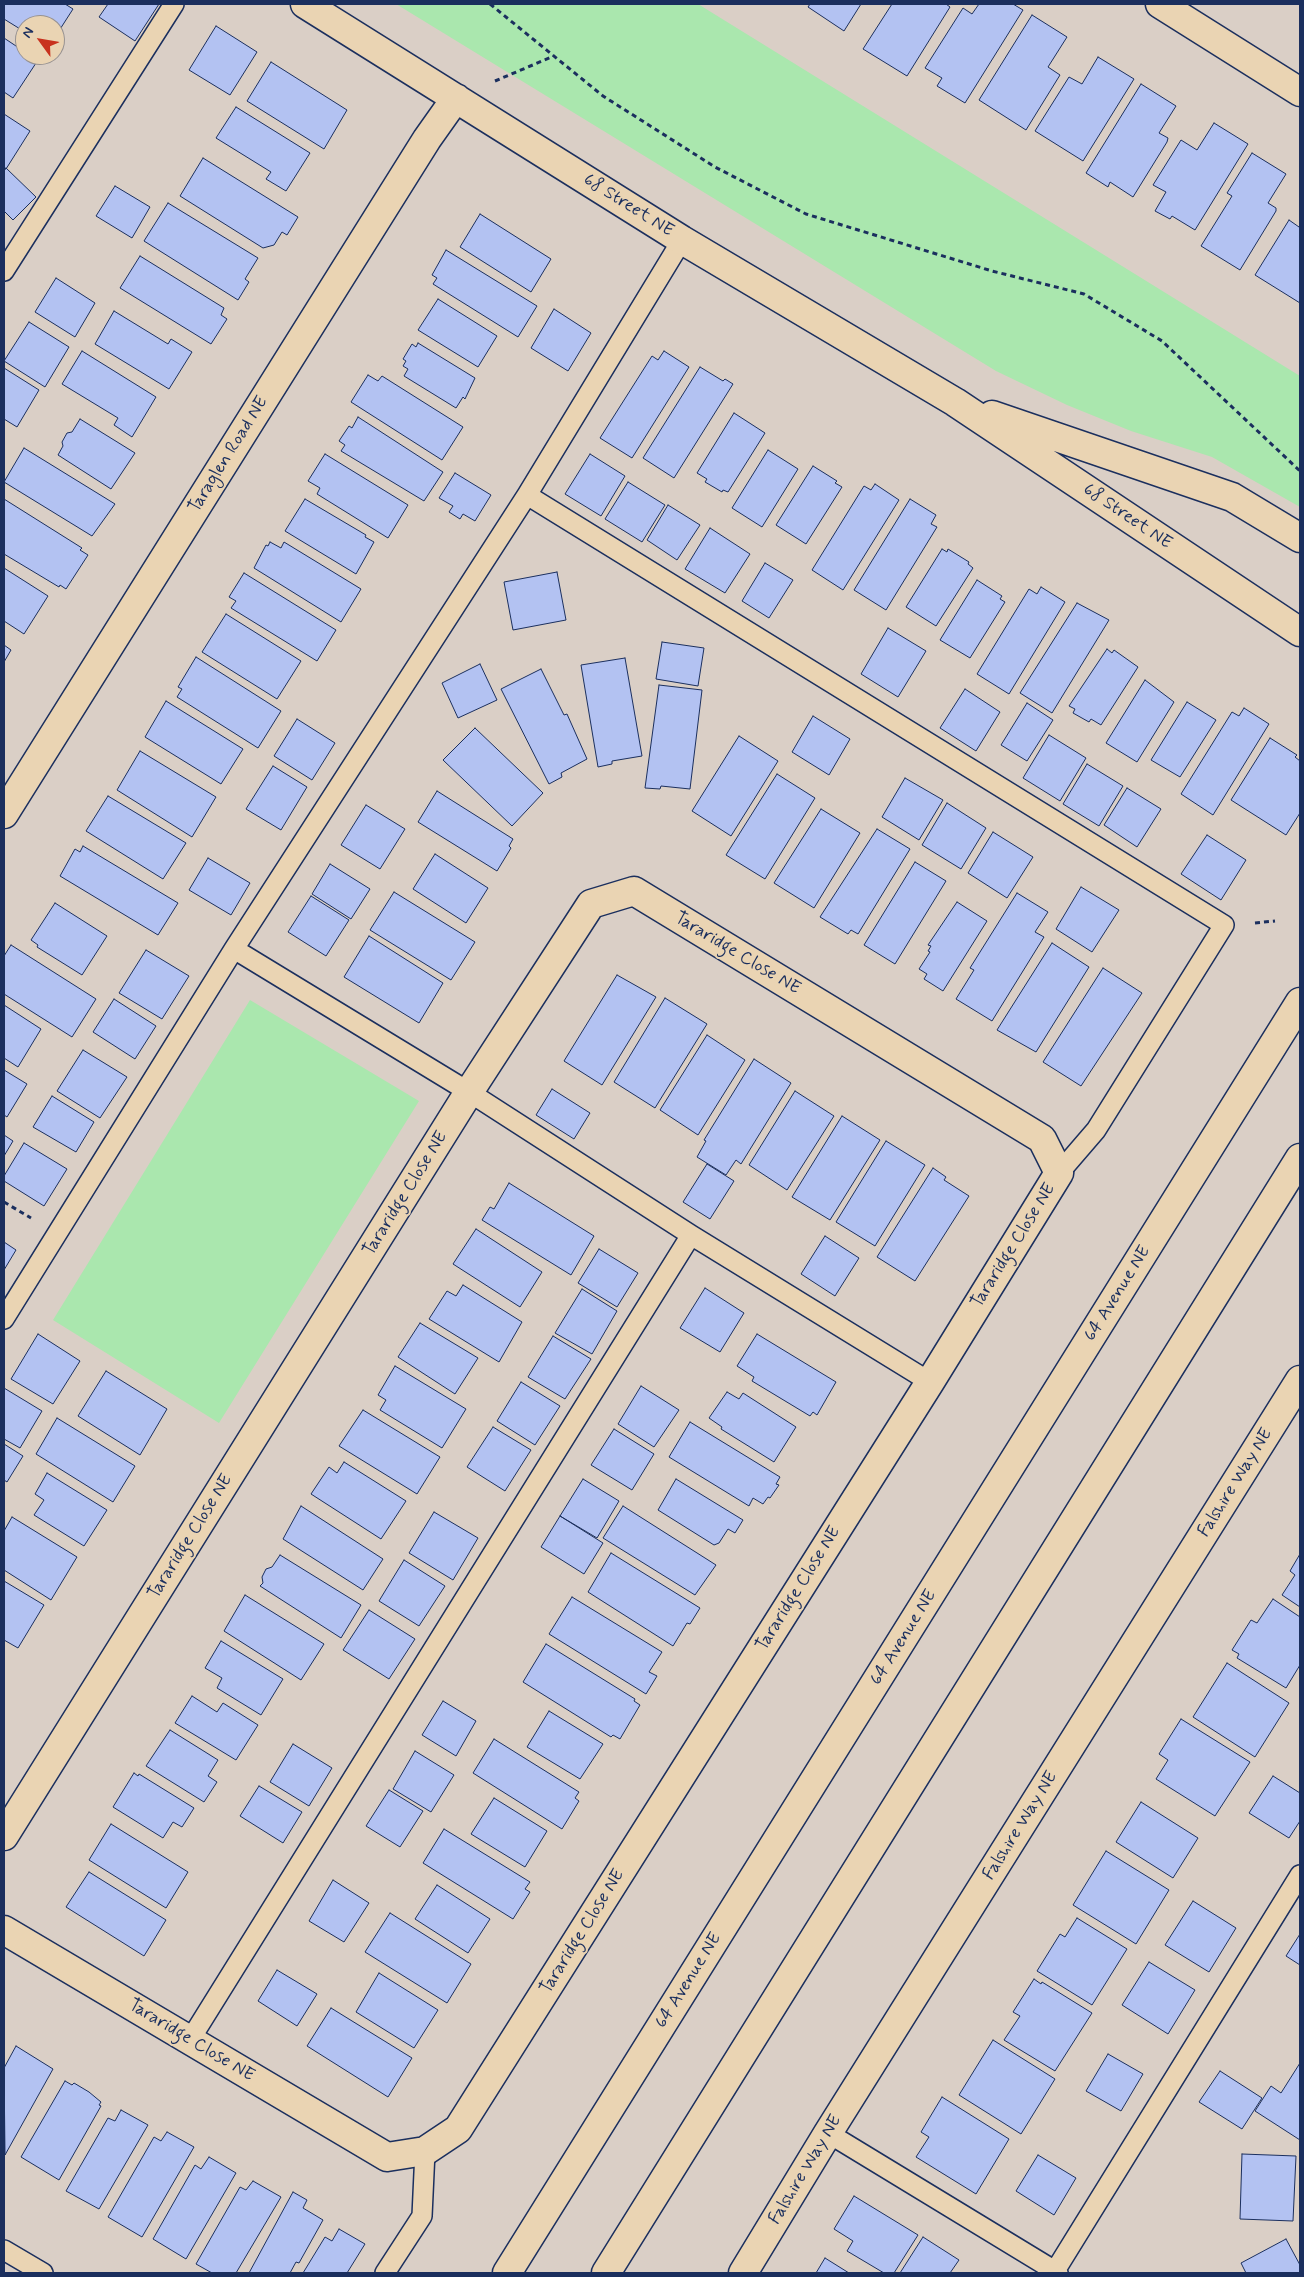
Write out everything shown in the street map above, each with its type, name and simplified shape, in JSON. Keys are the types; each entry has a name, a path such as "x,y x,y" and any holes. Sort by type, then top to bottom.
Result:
{"street":[{"name":"68 Street NE","path":"305,4 682,240 955,402 1300,632"},
{"path":"1160,4 1300,92"},
{"name":"Taraglen Road NE","path":"4,814 421,148 456,98"},
{"name":"68 Street NE","path":"955,402 1232,497 1300,538"},
{"name":"Tararidge Close NE","path":"4,1836 469,1092 591,904 634,892 1042,1138 1059,1173 930,1382 458,2130 425,2151 387,2157 4,1930"},
{"name":"64 Avenue NE","path":"507,2273 1300,1002"},
{"path":"606,2273 1300,1158"},
{"name":"Falshire Way NE","path":"743,2273 828,2133 1300,1380"}],"lane":[{"path":"4,271 174,4"},
{"path":"4,1319 234,948 527,495 682,240"},
{"path":"527,495 1224,925 1096,1130 1059,1173"},
{"path":"234,948 469,1092 691,1235 930,1382"},
{"path":"190,2040 691,1235"},
{"path":"828,2133 1057,2272 1300,1875"},
{"path":"386,2273 422,2216 425,2151"},
{"path":"4,2250 43,2273"}],"path":[{"path":"490,4 603,96 707,162 806,214 992,271 1084,294 1162,341 1300,471"},
{"path":"456,98 554,56"}],"green space":[{"path":"396,4 698,4 1300,376 1300,507 1212,457 1131,431 1067,405 996,371"},
{"path":"250,1000 419,1101 219,1423 53,1320"}],"building":[{"path":"4,4 65,4 73,9 65,21 65,15 15,15 15,26 4,19"},
{"path":"108,4 159,4 135,41 99,17"},
{"path":"810,4 861,4 844,31 808,7"},
{"path":"892,4 946,4 950,7 907,76 863,49"},
{"path":"979,4 1013,4 1023,10 965,103 937,86 942,78 925,68 963,8 972,14"},
{"path":"1032,15 1067,37 1048,67 1060,75 1026,130 979,100"},
{"path":"216,26 257,52 230,95 189,70"},
{"path":"4,38 15,45 15,65 35,65 13,98 4,92"},
{"path":"1098,57 1134,79 1083,161 1035,131 1069,77 1082,84"},
{"path":"271,62 347,110 324,149 247,101"},
{"path":"1141,84 1176,106 1159,133 1168,138 1167,142 1133,197 1110,182 1108,187 1086,173"},
{"path":"236,107 310,153 286,191 266,179 271,172 216,138"},
{"path":"4,114 30,131 6,169 4,168"},
{"path":"1214,123 1248,144 1195,230 1172,216 1170,219 1155,211 1166,192 1153,185 1181,140 1197,150"},
{"path":"1252,153 1286,174 1268,203 1276,208 1276,211 1240,270 1201,246 1232,196 1227,193"},
{"path":"203,158 298,217 287,235 282,232 274,245 263,248 180,196"},
{"path":"6,168 36,197 13,220 4,211 4,171"},
{"path":"115,186 150,207 132,238 96,216"},
{"path":"168,203 258,258 245,279 249,282 238,300 144,241"},
{"path":"480,214 551,259 531,292 460,247"},
{"path":"1289,220 1299,227 1300,224 1300,303 1255,275"},
{"path":"446,250 537,306 518,337 433,284 437,278 432,275"},
{"path":"140,256 224,308 221,315 227,319 211,344 120,288"},
{"path":"56,278 95,303 75,337 35,312"},
{"path":"438,299 497,336 478,367 418,330"},
{"path":"554,309 591,333 568,371 531,348"},
{"path":"114,311 168,344 171,339 192,352 169,389 95,344"},
{"path":"29,322 69,347 45,387 4,361"},
{"path":"418,343 475,378 465,399 463,397 456,408 404,376 408,369 403,366 406,361 403,359 412,344 416,347"},
{"path":"82,351 156,397 132,437 114,425 118,418 62,384"},
{"path":"664,351 689,367 632,458 600,438 652,356 658,360"},
{"path":"700,367 723,381 725,379 733,384 674,478 643,458"},
{"path":"4,368 39,390 17,427 4,419"},
{"path":"368,375 378,381 382,376 463,427 442,460 351,402"},
{"path":"734,413 765,433 728,492 723,490 722,492 705,482 707,479 697,473"},
{"path":"358,417 443,472 424,501 341,451 345,445 339,441 349,426 352,428"},
{"path":"80,419 135,453 111,489 58,455 67,433 72,432"},
{"path":"24,448 115,504 92,536 4,482"},
{"path":"768,450 798,469 762,527 732,508"},
{"path":"325,454 408,505 388,538 317,494 320,488 308,481"},
{"path":"590,454 625,476 601,516 565,494"},
{"path":"813,466 837,481 835,483 842,487 806,544 776,525"},
{"path":"455,473 491,495 475,521 463,514 460,519 449,512 453,506 439,498"},
{"path":"628,482 665,505 642,542 605,519"},
{"path":"875,484 899,500 843,590 812,570 864,486 871,490"},
{"path":"4,499 82,548 80,550 88,555 66,589 60,585 59,587 4,554"},
{"path":"305,499 366,535 365,537 374,542 356,574 285,531"},
{"path":"910,499 936,515 931,524 937,527 886,610 854,590"},
{"path":"668,505 700,525 677,560 647,540"},
{"path":"710,528 750,554 725,593 685,569"},
{"path":"270,542 281,548 284,542 361,589 341,622 254,568 266,545 268,546"},
{"path":"942,549 947,552 948,549 969,562 968,564 973,568 936,626 906,607"},
{"path":"765,563 793,580 769,618 742,601"},
{"path":"4,568 48,596 24,634 4,621"},
{"path":"557,572 566,620 513,630 504,582"},
{"path":"244,573 336,630 317,661 231,608 236,601 229,597"},
{"path":"977,580 1002,596 1000,599 1005,602 970,658 940,640"},
{"path":"1041,587 1065,602 1009,694 977,674 1029,589 1037,594"},
{"path":"1077,603 1109,620 1052,713 1020,693"},
{"path":"226,614 301,661 277,699 202,652"},
{"path":"888,628 926,651 898,697 861,674"},
{"path":"662,642 704,648 698,686 656,679"},
{"path":"4,645 11,650 4,662"},
{"path":"1107,649 1112,653 1114,650 1138,667 1101,725 1091,719 1089,722 1073,713 1075,709 1069,706"},
{"path":"196,657 281,711 258,748 177,697 182,689 178,687"},
{"path":"625,658 642,756 612,761 612,764 598,767 581,665"},
{"path":"480,664 497,700 458,718 442,683"},
{"path":"541,669 564,715 567,714 587,759 561,773 562,777 549,784 501,689"},
{"path":"1145,680 1174,702 1137,762 1106,743"},
{"path":"659,685 702,690 690,789 661,786 660,789 645,788"},
{"path":"965,689 1000,712 976,751 940,728"},
{"path":"166,701 243,749 221,784 145,737"},
{"path":"1187,702 1216,720 1180,777 1151,760"},
{"path":"1027,703 1053,720 1027,761 1001,745"},
{"path":"1244,708 1269,724 1213,815 1181,794 1232,712 1239,716"},
{"path":"813,716 850,739 829,775 792,752"},
{"path":"297,719 335,743 312,780 274,756"},
{"path":"475,728 543,793 512,826 443,760"},
{"path":"1049,735 1086,758 1060,801 1023,778"},
{"path":"739,736 778,761 731,836 692,811"},
{"path":"1270,738 1297,755 1295,757 1300,761 1300,813 1286,835 1231,800"},
{"path":"140,751 216,797 192,837 117,790"},
{"path":"1087,764 1123,786 1099,826 1063,804"},
{"path":"273,766 307,787 281,830 246,809"},
{"path":"777,774 815,798 765,879 726,855"},
{"path":"905,778 943,800 919,840 882,817"},
{"path":"1127,788 1161,809 1137,847 1104,825"},
{"path":"437,791 513,839 509,846 511,848 497,871 418,822"},
{"path":"108,796 186,843 163,879 86,831"},
{"path":"947,803 986,828 961,869 922,845"},
{"path":"366,805 405,829 380,869 341,845"},
{"path":"821,809 860,833 814,908 774,883"},
{"path":"877,829 910,849 858,934 851,930 848,934 820,917"},
{"path":"993,832 1033,857 1007,898 968,873"},
{"path":"1207,835 1246,860 1221,900 1181,874"},
{"path":"83,846 178,903 158,935 60,876 75,849 80,852"},
{"path":"435,854 488,888 466,923 413,889"},
{"path":"208,858 250,883 231,915 189,890"},
{"path":"915,862 946,881 895,964 864,945"},
{"path":"330,864 370,889 351,919 312,894"},
{"path":"1081,887 1119,910 1092,952 1056,929"},
{"path":"394,892 475,942 451,980 370,930"},
{"path":"1017,893 1048,912 1035,932 1044,937 992,1021 956,999 974,970 970,968"},
{"path":"311,896 349,920 326,956 288,932"},
{"path":"957,902 987,921 943,991 924,979 927,974 919,969 930,952 928,951 931,946 928,945"},
{"path":"55,903 107,936 82,975 37,947 38,945 31,940"},
{"path":"369,936 443,983 419,1023 344,977"},
{"path":"1052,943 1089,967 1036,1052 997,1030"},
{"path":"11,945 96,999 72,1037 4,994 4,956"},
{"path":"146,950 189,976 162,1019 119,993"},
{"path":"1103,968 1142,993 1081,1086 1043,1062"},
{"path":"617,975 656,997 602,1085 564,1061"},
{"path":"665,998 707,1024 655,1108 614,1082"},
{"path":"114,999 156,1026 135,1059 93,1032"},
{"path":"4,1005 41,1029 18,1067 4,1058"},
{"path":"707,1035 745,1060 698,1135 660,1110"},
{"path":"83,1050 127,1077 100,1118 57,1091"},
{"path":"754,1059 791,1083 741,1164 736,1160 726,1175 697,1157 706,1141 704,1140"},
{"path":"4,1070 27,1084 7,1117 4,1115"},
{"path":"552,1089 590,1113 574,1139 536,1115"},
{"path":"795,1091 834,1116 787,1190 749,1165"},
{"path":"52,1096 94,1122 76,1152 33,1127"},
{"path":"842,1116 880,1140 830,1220 792,1197"},
{"path":"4,1135 13,1141 4,1156"},
{"path":"886,1141 925,1165 875,1246 836,1222"},
{"path":"24,1143 67,1169 44,1206 4,1181 4,1176"},
{"path":"707,1164 734,1181 710,1219 683,1202"},
{"path":"933,1168 946,1177 944,1180 969,1196 915,1281 877,1257"},
{"path":"509,1183 594,1236 571,1275 482,1220 490,1207 494,1209"},
{"path":"476,1229 542,1272 520,1307 453,1264"},
{"path":"825,1236 859,1258 835,1296 801,1274"},
{"path":"4,1242 16,1250 4,1270"},
{"path":"599,1249 638,1273 617,1307 578,1283"},
{"path":"463,1285 522,1322 499,1362 429,1319 447,1291 456,1296"},
{"path":"705,1288 744,1313 720,1352 680,1328"},
{"path":"582,1289 617,1311 592,1354 555,1333"},
{"path":"420,1323 478,1358 455,1394 398,1357"},
{"path":"38,1334 80,1361 53,1404 11,1379"},
{"path":"757,1334 836,1382 817,1415 813,1412 810,1416 752,1381 754,1377 737,1366"},
{"path":"553,1336 591,1359 565,1399 528,1377"},
{"path":"395,1366 466,1409 442,1448 380,1410 386,1400 378,1395"},
{"path":"106,1371 167,1409 140,1455 78,1416"},
{"path":"521,1382 560,1406 535,1445 497,1421"},
{"path":"641,1386 679,1410 654,1447 618,1424"},
{"path":"4,1388 42,1411 20,1448 4,1439"},
{"path":"727,1392 739,1399 743,1393 796,1427 774,1462 721,1429 722,1427 709,1418"},
{"path":"363,1410 440,1457 417,1494 339,1446"},
{"path":"57,1418 135,1466 113,1502 36,1454"},
{"path":"690,1422 780,1477 776,1484 779,1485 770,1498 768,1497 763,1504 753,1498 749,1506 669,1457"},
{"path":"493,1427 531,1450 505,1491 467,1467"},
{"path":"614,1429 654,1454 632,1490 591,1465"},
{"path":"4,1444 23,1456 7,1482 4,1480"},
{"path":"344,1462 406,1501 381,1539 311,1494 329,1467 337,1473"},
{"path":"47,1473 107,1510 84,1546 34,1515 44,1500 35,1494"},
{"path":"583,1479 619,1501 597,1538 560,1516"},
{"path":"676,1479 743,1520 735,1533 728,1529 719,1543 714,1545 658,1510"},
{"path":"301,1506 383,1559 363,1590 283,1539"},
{"path":"623,1506 716,1565 695,1595 603,1538"},
{"path":"434,1512 478,1538 453,1580 409,1553"},
{"path":"560,1516 603,1543 584,1574 541,1547"},
{"path":"12,1517 77,1557 51,1600 4,1570 4,1531"},
{"path":"611,1553 700,1608 690,1624 687,1623 673,1646 588,1592"},
{"path":"1300,1554 1300,1607 1282,1595 1295,1575 1290,1571"},
{"path":"280,1555 361,1605 341,1638 260,1586 263,1583 262,1577 266,1569 272,1567"},
{"path":"404,1560 445,1586 419,1626 379,1601"},
{"path":"4,1581 44,1605 18,1648 4,1640"},
{"path":"245,1595 324,1644 301,1680 224,1631"},
{"path":"572,1597 662,1652 649,1672 657,1676 646,1694 549,1634"},
{"path":"1273,1599 1300,1617 1300,1665 1286,1688 1237,1658 1239,1654 1232,1650 1251,1620 1257,1623"},
{"path":"369,1610 415,1639 389,1679 343,1650"},
{"path":"221,1641 283,1679 261,1715 217,1688 222,1678 205,1668"},
{"path":"546,1644 635,1699 634,1701 640,1705 620,1739 613,1735 611,1737 523,1682"},
{"path":"1227,1663 1289,1703 1255,1757 1193,1717"},
{"path":"192,1696 217,1712 223,1703 258,1725 236,1760 175,1723"},
{"path":"443,1701 476,1721 456,1756 422,1735"},
{"path":"549,1711 603,1744 580,1779 527,1747"},
{"path":"1181,1719 1250,1762 1215,1816 1156,1779 1168,1760 1159,1754"},
{"path":"170,1730 218,1760 208,1776 217,1782 204,1802 146,1766"},
{"path":"494,1739 579,1792 575,1798 579,1801 562,1829 473,1773"},
{"path":"293,1744 332,1768 309,1806 270,1782"},
{"path":"415,1751 454,1775 431,1812 393,1789"},
{"path":"134,1773 138,1776 139,1774 194,1808 182,1827 173,1822 163,1838 113,1807"},
{"path":"1273,1776 1300,1793 1300,1821 1289,1838 1249,1813"},
{"path":"259,1786 302,1812 283,1843 240,1816"},
{"path":"389,1790 423,1811 400,1847 366,1826"},
{"path":"494,1798 547,1831 525,1867 471,1834"},
{"path":"1141,1802 1198,1838 1173,1878 1116,1842"},
{"path":"111,1824 188,1872 166,1908 89,1860"},
{"path":"444,1829 530,1882 525,1889 530,1892 513,1919 423,1863"},
{"path":"1106,1851 1169,1890 1136,1944 1073,1905"},
{"path":"89,1872 166,1920 144,1956 66,1907"},
{"path":"333,1880 369,1903 344,1942 309,1921"},
{"path":"437,1885 490,1919 468,1953 415,1919"},
{"path":"1193,1901 1236,1928 1209,1972 1165,1945"},
{"path":"390,1913 471,1964 447,2003 365,1952"},
{"path":"1077,1918 1127,1949 1092,2005 1037,1971 1060,1934 1065,1937"},
{"path":"1300,1934 1300,1965 1286,1956"},
{"path":"1149,1962 1195,1990 1168,2034 1122,2005"},
{"path":"277,1970 317,1994 297,2026 258,2001"},
{"path":"379,1973 438,2010 414,2048 356,2012"},
{"path":"1034,1979 1092,2013 1055,2071 1004,2040 1020,2016 1013,2012"},
{"path":"331,2008 412,2058 388,2097 307,2046"},
{"path":"993,2040 1055,2079 1021,2134 959,2095"},
{"path":"16,2046 53,2069 5,2155 4,2068"},
{"path":"1108,2054 1143,2074 1121,2111 1086,2091"},
{"path":"1300,2063 1300,2140 1255,2111 1271,2086 1281,2093"},
{"path":"1220,2071 1262,2098 1242,2129 1199,2102"},
{"path":"65,2081 72,2085 74,2083 89,2092 101,2102 99,2105 101,2106 59,2180 21,2157"},
{"path":"942,2097 1009,2139 976,2194 916,2157 929,2137 921,2132"},
{"path":"121,2110 148,2125 99,2209 66,2191 108,2118 115,2121"},
{"path":"167,2132 194,2147 142,2237 108,2217 154,2137 161,2141"},
{"path":"1242,2154 1296,2156 1293,2221 1240,2219"},
{"path":"1038,2155 1076,2178 1054,2215 1016,2191"},
{"path":"209,2157 236,2173 186,2259 153,2239 195,2165 201,2169"},
{"path":"253,2181 281,2197 236,2273 212,2273 196,2264 240,2187 246,2190"},
{"path":"293,2192 307,2200 303,2208 323,2220 299,2263 296,2262 290,2273 249,2273"},
{"path":"854,2196 918,2235 894,2273 884,2273 847,2251 853,2241 834,2229"},
{"path":"339,2229 365,2244 347,2273 303,2273 325,2237 332,2241"},
{"path":"923,2237 959,2260 950,2273 900,2273"},
{"path":"1286,2239 1300,2265 1300,2273 1246,2273 1241,2263"},
{"path":"825,2258 849,2273 816,2273"}]}
